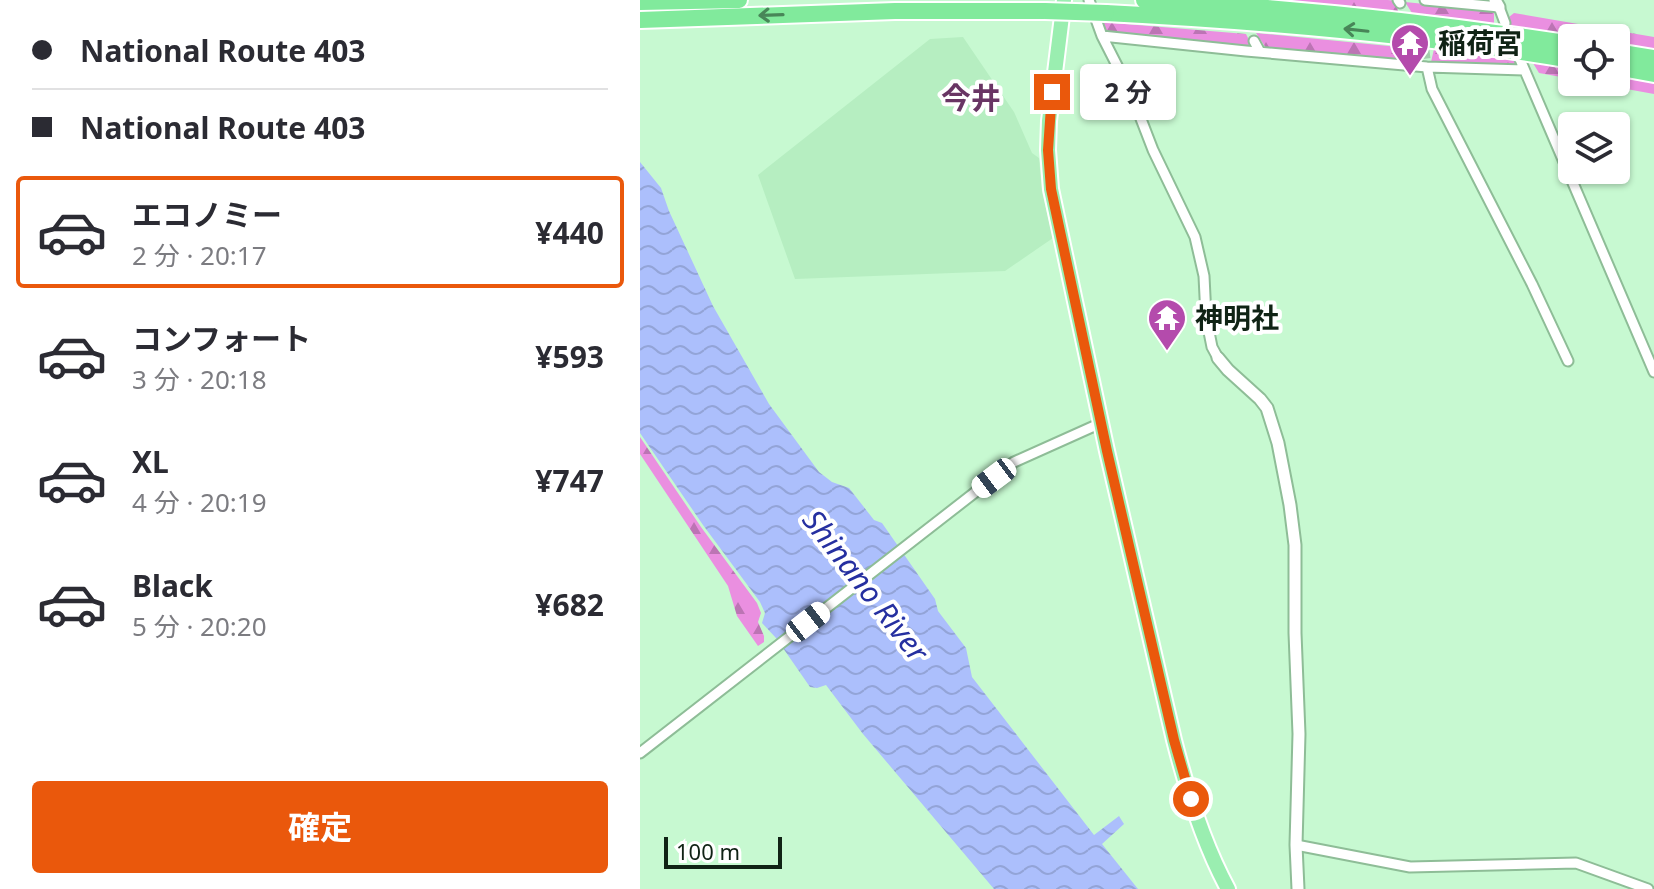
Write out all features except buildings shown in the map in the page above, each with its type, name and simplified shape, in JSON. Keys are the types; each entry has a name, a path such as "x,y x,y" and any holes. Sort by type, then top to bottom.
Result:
{"highway":[{"path":"640,2 739,0"},
{"path":"1064,0 1049,121 1051,189 1101,423 1182,769 1211,858 1228,889"},
{"path":"1144,0 1344,14 1558,42"},
{"path":"641,20 881,12 1106,13 1345,29 1558,58"},
{"path":"1630,54 1654,58"},
{"path":"1630,70 1654,74"}],"street":[{"path":"1089,0 1102,36 1195,237 1204,276 1206,317 1212,347 1228,370 1267,408 1278,443 1295,545 1298,889"},
{"path":"1425,0 1497,4 1505,23"},
{"path":"1102,36 1427,67 1524,70"},
{"path":"1254,41 1260,52"},
{"path":"1519,57 1654,372"},
{"path":"1427,67 1432,89 1568,361"},
{"path":"640,753 1014,462 1101,423"},
{"path":"1296,845 1410,867 1576,863 1648,889"}],"shaded area":[{"path":"963,37 1014,112 1032,153 1039,158 1042,192 1053,238 1005,271 795,279 758,175 930,39"}],"green space":[{"path":"1241,0 1388,0 1396,1 1398,12"},
{"path":"1405,2 1494,11 1494,26 1412,13"},
{"path":"1514,13 1578,24 1558,24 1558,34 1511,26 1509,17"},
{"path":"1101,22 1246,34 1251,44 1249,48 1105,32"},
{"path":"1256,33 1419,49 1422,63 1266,48"},
{"path":"1630,33 1654,37 1654,52 1630,48"},
{"path":"1434,49 1517,61 1516,69 1431,62"},
{"path":"1533,63 1558,67 1558,76 1539,73"},
{"path":"1630,79 1654,83 1654,94 1630,90"},
{"path":"640,437 757,603 761,613 758,622 764,636 764,642 758,646 737,616 728,586 640,454"}],"water":[{"name":"Shinano River","path":"640,162 661,188 713,306 769,404 819,472 832,482 849,488 874,520 882,523 935,599 938,611 966,648 972,677 1094,835 1119,816 1124,824 1102,844 1138,889 994,889 863,734 826,685 810,687 762,623 765,613 760,602 640,433"}],"tunnel":[{"path":"1418,38 1425,51 1427,67"}],"place":[{"name":"稲荷宮","path":"1410,77"},
{"name":"神明社","path":"1167,352"}],"district":[{"name":"今井","path":"971,99"}],"route":[{"path":"1052,92 1048,150 1051,189 1107,451 1174,740 1191,799"}]}
